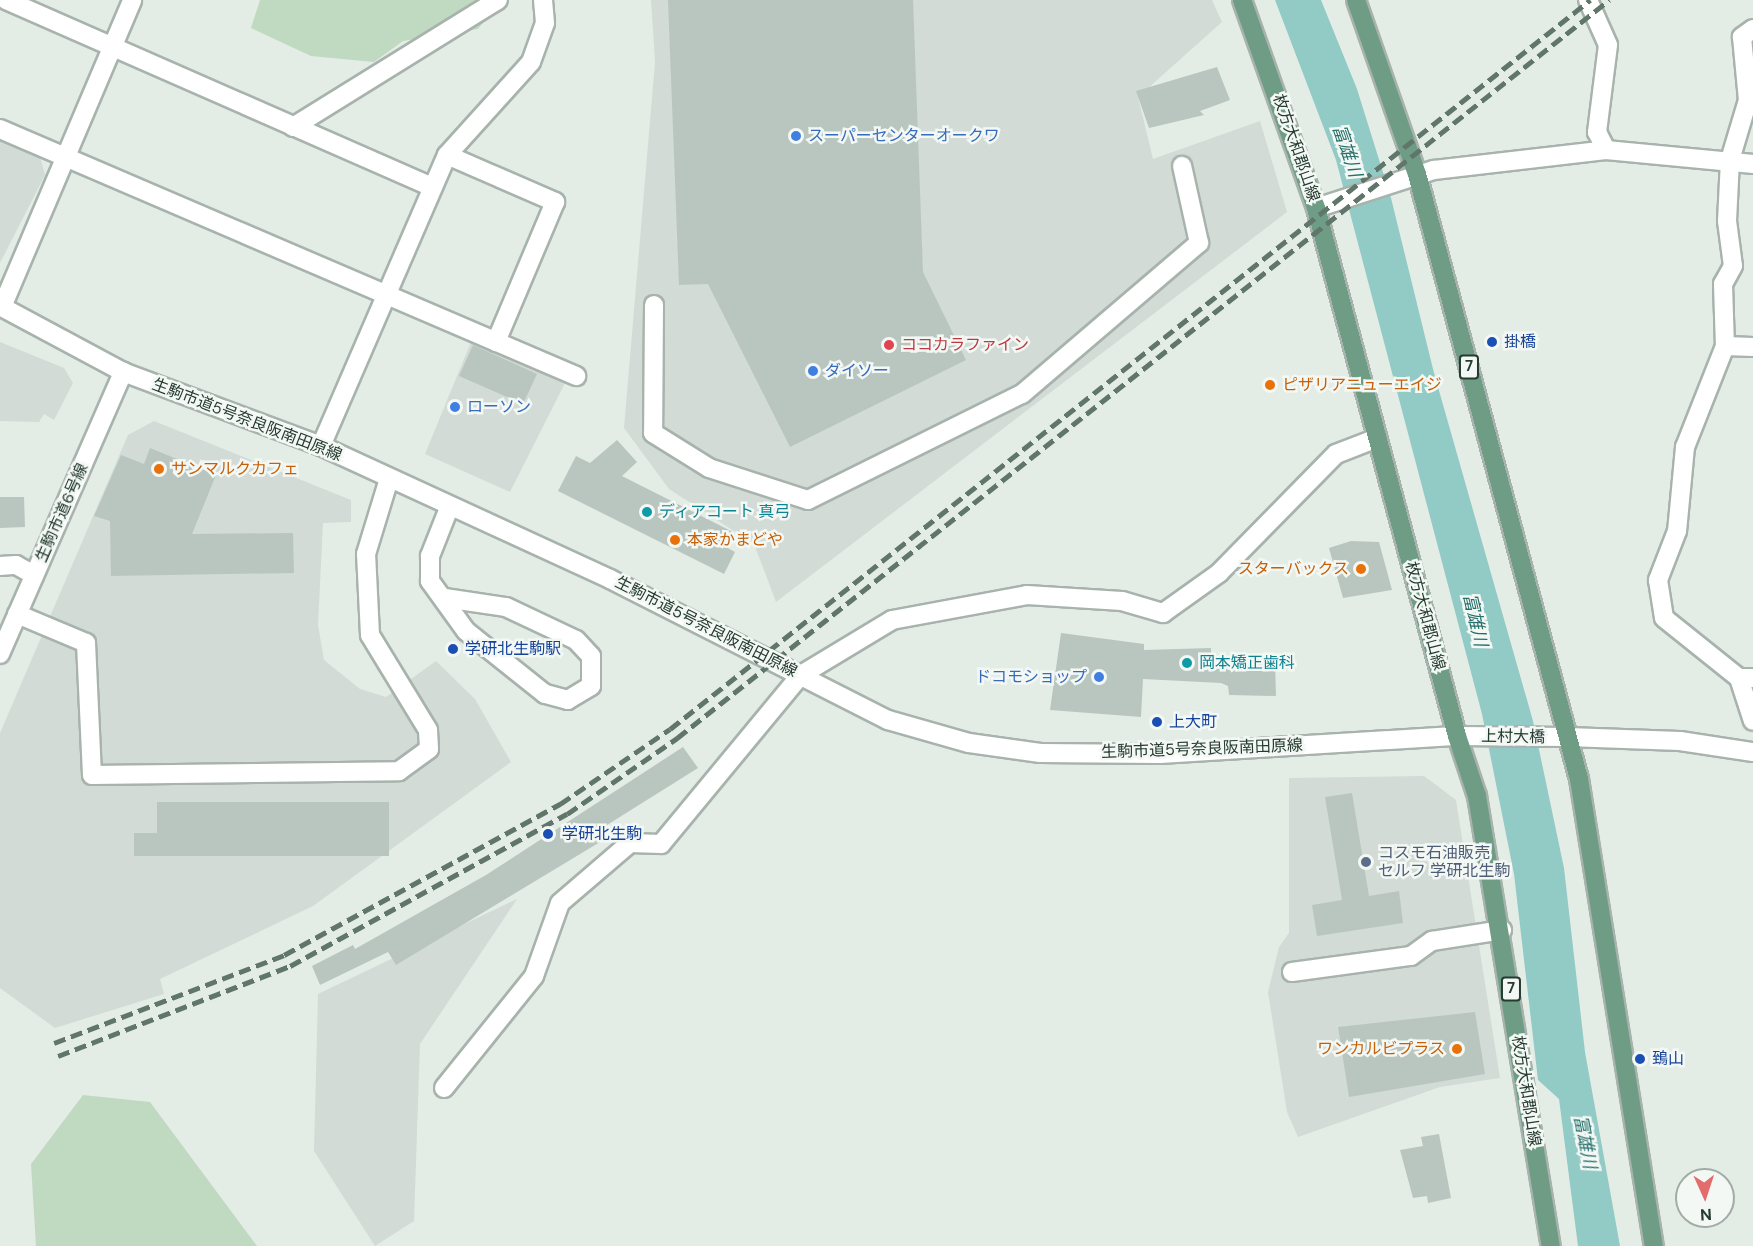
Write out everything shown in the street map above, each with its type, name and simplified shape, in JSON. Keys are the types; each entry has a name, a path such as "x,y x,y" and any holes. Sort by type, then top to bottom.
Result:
{"main road":[{"name":"枚方大和郡山線","path":"1242,0 1316,208 1457,736 1477,796 1502,930 1551,1246"},
{"name":"7","path":"1356,0 1417,174 1568,737 1654,1246"}],"street":[{"path":"6,0 111,48 433,187"},
{"path":"1,307 63,156 132,0"},
{"path":"293,127 498,0"},
{"path":"321,446 447,155 531,62 545,23 543,0"},
{"path":"1588,0 1608,45 1596,132 1606,150"},
{"path":"1753,29 1742,37 1748,100 1730,160 1727,221 1733,266 1723,284 1725,346 1685,447 1677,531 1658,579 1664,618 1746,678 1753,721"},
{"path":"0,129 576,376"},
{"path":"1316,208 1417,174 1606,150 1730,160 1753,164"},
{"path":"447,155 555,202 495,342"},
{"path":"654,305 653,433 709,468 808,500 1022,394 1199,243 1182,166"},
{"name":"生駒市道5号奈良阪南田原線","path":"1,307 123,372 321,446 449,508 610,579 888,720 969,743 1040,753 1160,754 1457,736"},
{"path":"1725,346 1753,347"},
{"name":"生駒市道6号線","path":"0,654 123,372"},
{"path":"444,1088 534,976 560,903 630,843 661,844 801,675 892,620 1028,595 1122,601 1162,613 1219,573 1336,454 1377,438"},
{"path":"17,614 86,643 92,775 399,771 429,749 428,730 370,635 366,554 389,479"},
{"path":"445,598 506,607 576,640 591,656 591,686 568,700 545,694 466,631 445,598 430,581 428,569 449,508"},
{"path":"0,566 16,565 34,575"},
{"name":"上村大橋","path":"1457,736 1568,737"},
{"path":"1568,737 1680,741 1753,752"},
{"path":"1292,972 1412,956 1432,941 1502,930"}],"shaded area":[{"path":"651,0 1212,0 1222,22 1138,97 1153,159 1260,121 1287,212 776,602 754,544 669,489 624,428 655,62"},
{"path":"0,140 40,157 45,175 0,263"},
{"path":"0,342 64,368 73,383 54,420 44,414 39,422 0,421"},
{"path":"471,342 565,383 510,492 425,454"},
{"path":"154,421 351,500 351,522 323,523 318,625 324,660 360,689 386,697 436,661 475,699 511,762 313,906 160,979 164,994 55,1028 0,988 0,733 128,435"},
{"path":"1424,776 1456,800 1500,1078 1440,1087 1298,1137 1287,1112 1268,992 1279,947 1289,933 1289,778"},
{"path":"517,899 420,1044 414,1221 375,1246 314,1151 318,994"}],"green space":[{"path":"260,0 501,0 478,29 403,41 374,62 311,56 251,28"},
{"path":"83,1095 150,1102 257,1246 36,1246 31,1164"}],"water":[{"name":"富雄川","path":"1275,0 1321,0 1357,89 1391,198 1434,373 1533,721 1564,868 1585,1052 1620,1246 1578,1246 1559,1099 1538,1080 1514,874 1482,714 1336,160"}],"building":[{"name":"スーパーセンターオークワ","path":"668,0 913,0 923,272 966,360 790,447 708,284 679,285"},
{"path":"1217,67 1230,100 1200,111 1204,115 1149,128 1136,91"},
{"path":"473,345 537,374 523,404 459,376"},
{"name":"ディアコート 真弓","path":"617,440 637,462 622,476 733,532 726,547 735,552 724,574 558,491 576,456 590,463"},
{"path":"150,448 216,475 192,534 293,533 294,573 111,576 110,521 94,516 121,455 144,464"},
{"path":"0,497 24,497 25,527 0,528"},
{"name":"スターバックス","path":"1351,541 1379,542 1392,590 1343,598 1329,548"},
{"name":"ドコモショップ","path":"1061,633 1144,644 1144,650 1211,648 1211,656 1275,662 1276,696 1229,695 1228,686 1221,683 1143,679 1141,717 1050,710"},
{"path":"683,747 698,768 607,825 610,836 396,965 388,952 320,985 312,966 353,945 355,949 486,875"},
{"path":"1352,793 1369,896 1399,891 1403,923 1317,936 1312,905 1342,900 1325,797"},
{"path":"157,802 389,802 389,856 134,856 134,833 157,833"},
{"path":"1475,1012 1485,1074 1349,1097 1338,1027"},
{"path":"1439,1134 1451,1198 1428,1203 1427,1196 1413,1198 1400,1150 1423,1146 1421,1137"}],"railway":[{"path":"54,1043 284,955 560,804 670,729 1590,0"},
{"path":"58,1056 290,966 567,814 677,738 1609,0"}],"place":[{"name":"スーパーセンターオークワ","path":"796,136"},
{"name":"掛橋","path":"1492,342"},
{"name":"ココカラファイン","path":"889,345"},
{"name":"ダイソー","path":"813,371"},
{"name":"ピザリアニューエイジ","path":"1270,385"},
{"name":"ローソン","path":"455,407"},
{"name":"サンマルクカフェ","path":"159,469"},
{"name":"ディアコート 真弓","path":"647,512"},
{"name":"本家かまどや","path":"675,540"},
{"name":"スターバックス","path":"1361,569"},
{"name":"学研北生駒駅","path":"453,649"},
{"name":"岡本矯正歯科","path":"1187,663"},
{"name":"ドコモショップ","path":"1099,677"},
{"name":"上大町","path":"1157,722"},
{"name":"学研北生駒","path":"548,834"},
{"name":"コスモ石油販売 セルフ 学研北生駒","path":"1366,862"},
{"name":"ワンカルビプラス","path":"1457,1049"},
{"name":"鵄山","path":"1640,1059"}]}
